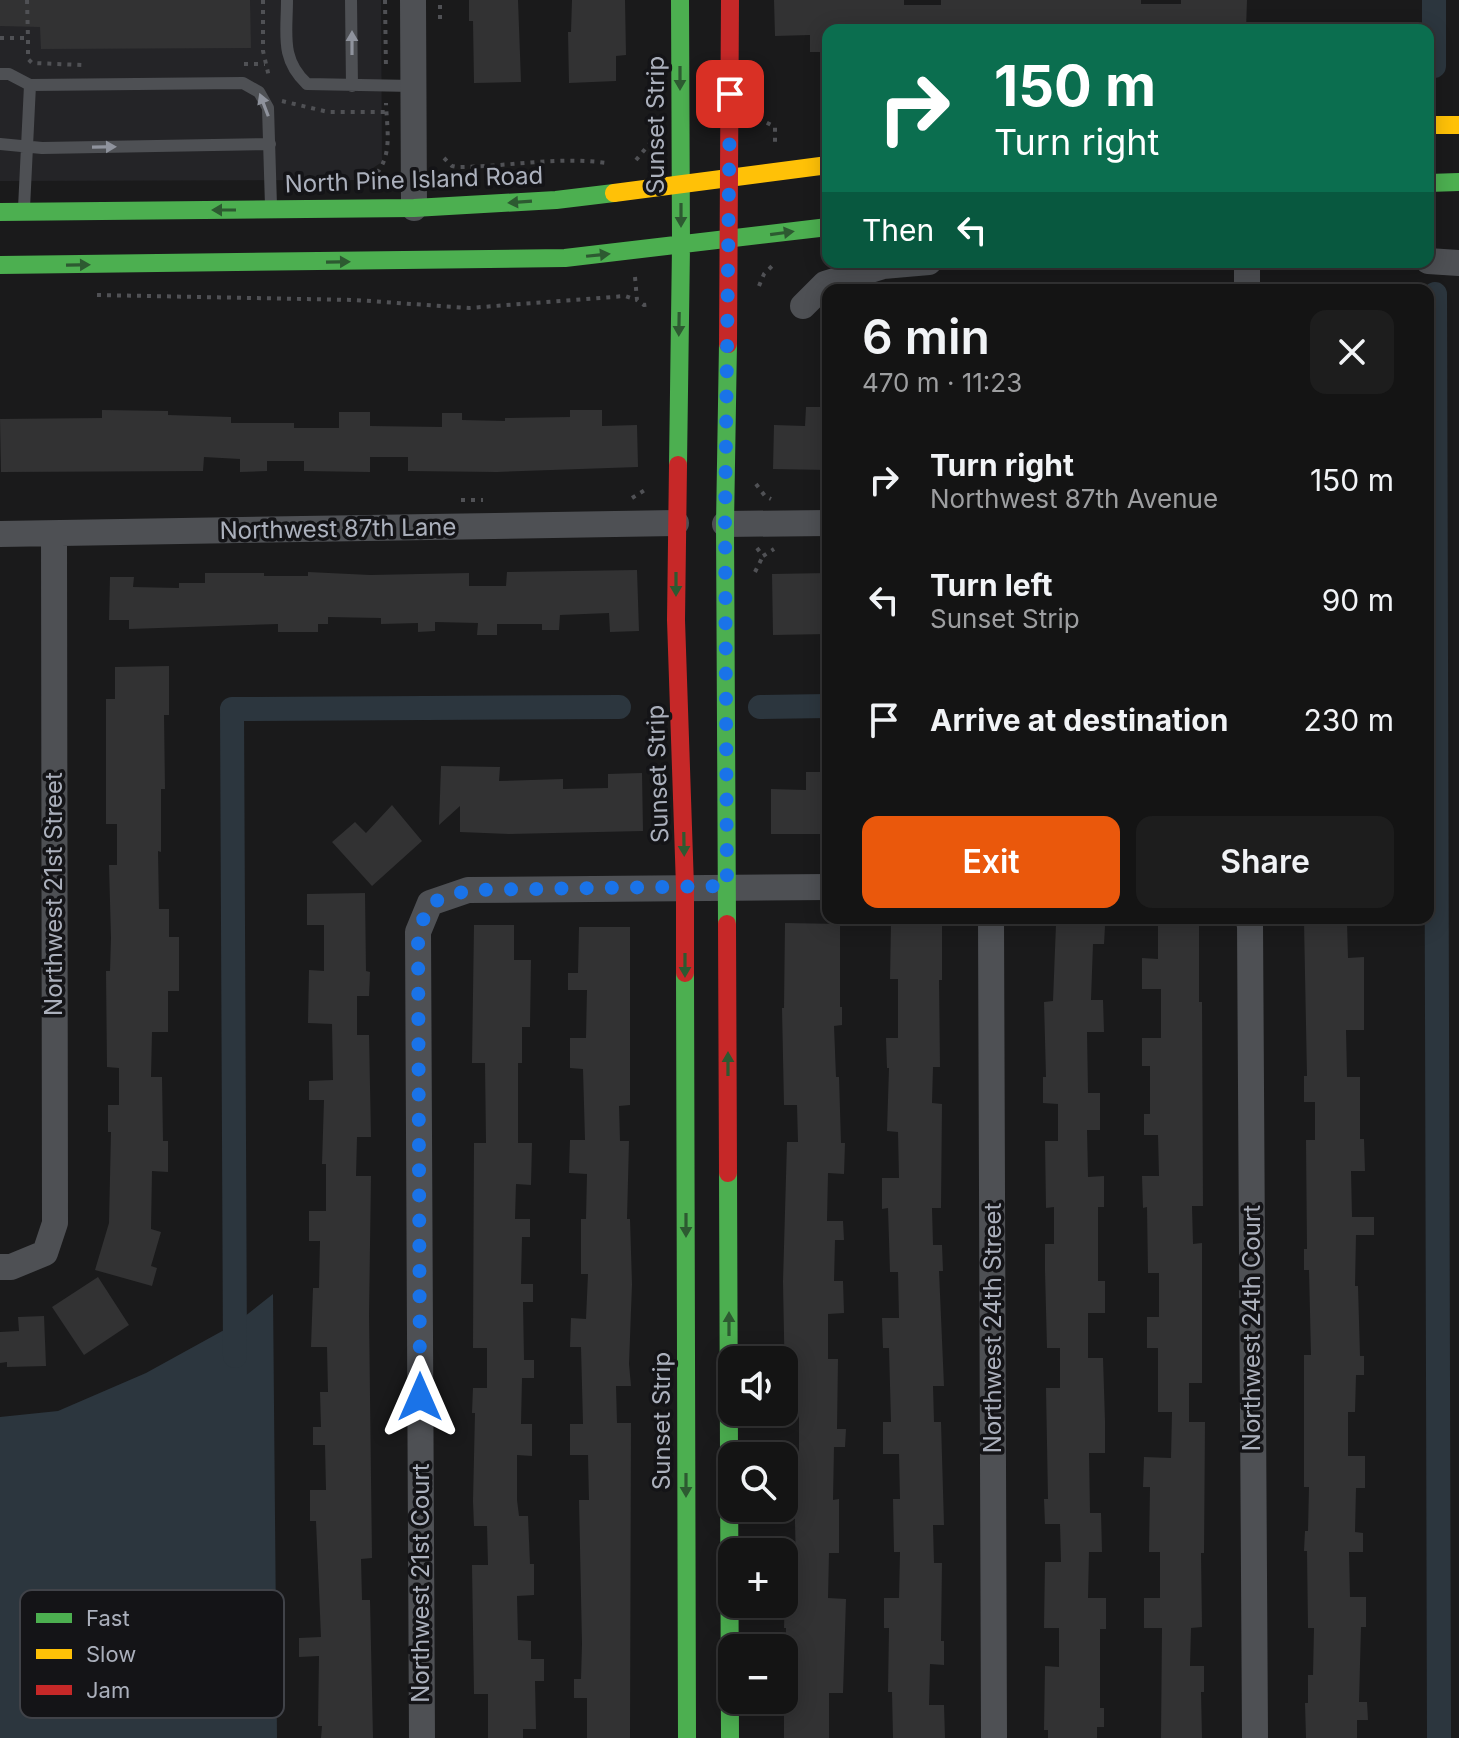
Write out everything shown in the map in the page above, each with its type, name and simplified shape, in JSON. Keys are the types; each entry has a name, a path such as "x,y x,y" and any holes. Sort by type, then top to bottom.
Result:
{"street":[{"path":"413,0 414,208"},
{"name":"Sunset Strip","path":"680,0 681,246 676,620 685,887 687,1738"},
{"path":"730,0 725,524 730,1738"},
{"path":"1434,125 1459,125"},
{"name":"North Pine Island Road","path":"0,212 414,208 556,200 822,166"},
{"path":"1434,183 1459,182"},
{"path":"0,265 565,258 822,228"},
{"path":"1434,261 1459,263"},
{"path":"825,284 877,268"},
{"path":"803,306 822,287"},
{"name":"Northwest 87th Lane","path":"0,534 676,523"},
{"path":"725,524 822,523"},
{"name":"Northwest 21st Street","path":"0,1267 11,1267 45,1253 55,1223 54,534"},
{"path":"685,887 822,887"},
{"name":"Northwest 21st Court","path":"422,1738 418,932 430,903 468,890 685,887"},
{"name":"Northwest 24th Street","path":"991,924 994,1738"},
{"name":"Northwest 24th Court","path":"1248,924 1255,1738"}],"lane":[{"path":"287,0 287,56 294,72 307,84 413,86"},
{"path":"351,0 352,86"},
{"path":"0,74 9,74 30,85 243,83 259,92 268,108 271,209"},
{"path":"24,211 30,85"},
{"path":"0,144 42,148 270,144"}],"path":[{"path":"27,0 28,59 32,63 83,65"},
{"path":"0,38 28,38"},
{"path":"235,64 265,64"},
{"path":"282,101 328,112 386,112"},
{"path":"444,158 457,167 570,159 613,164"},
{"path":"93,295 355,300 469,308 625,296 637,300"},
{"path":"756,484 756,547 763,556 782,545"}],"shaded area":[{"path":"0,0 381,0 382,162 355,180 0,181"},
{"path":"273,1294 276,1590 20,1590 20,1718 277,1718 277,1738 0,1738 0,1417 58,1411 146,1373 235,1324"}],"building":[{"path":"0,0 250,0 251,48 41,49 40,27 0,26"},
{"path":"469,0 518,0 521,82 474,83 473,21 469,21"},
{"path":"572,0 625,0 626,55 616,56 616,81 569,83 568,32 571,32"},
{"path":"774,0 904,0 904,5 941,5 941,0 1141,0 1141,4 1181,4 1181,0 1247,0 1246,24 822,24 822,52 810,52 810,35 775,36"},
{"path":"806,407 822,407 822,470 773,469 774,425 805,426"},
{"path":"102,410 168,411 168,415 231,417 231,423 294,423 294,428 339,428 339,412 370,412 370,426 442,427 442,413 462,413 462,420 505,421 505,418 570,417 570,410 602,410 602,426 637,425 638,467 497,472 408,471 408,457 370,457 370,472 304,471 304,461 267,461 267,471 240,472 240,459 204,457 203,471 1,472 0,419 102,418"},
{"path":"637,570 639,631 610,632 609,613 560,615 559,630 542,630 542,624 497,624 497,635 477,635 478,623 435,622 435,631 418,632 418,623 381,624 381,618 328,617 328,624 318,624 318,632 278,632 278,624 129,629 129,620 109,620 110,577 134,577 133,587 179,588 179,583 205,583 205,573 308,576 308,572 370,575 469,573 469,586 506,586 507,572"},
{"path":"822,573 822,634 773,635 772,574"},
{"path":"169,666 169,715 164,715 165,789 161,789 161,852 158,851 159,909 169,909 169,937 179,937 179,991 168,991 168,1032 152,1032 151,1077 162,1077 163,1141 168,1141 168,1172 152,1171 151,1229 161,1232 151,1266 157,1268 152,1286 95,1270 109,1223 111,1132 108,1132 108,1105 119,1105 119,1068 107,1067 106,971 110,971 111,938 109,865 117,865 117,824 106,824 106,699 115,699 115,667"},
{"path":"441,766 500,767 499,781 563,779 563,789 608,788 608,774 642,773 643,831 460,832 460,806 439,825"},
{"path":"806,772 822,772 822,834 771,834 771,789 806,790"},
{"path":"392,805 422,841 372,886 332,842 355,822 366,833"},
{"path":"365,893 369,996 357,996 357,1035 369,1035 371,1137 357,1137 356,1176 371,1176 372,1558 361,1559 362,1600 370,1600 373,1738 321,1738 322,1726 318,1726 319,1656 299,1657 299,1638 321,1637 316,1521 310,1521 310,1490 326,1490 325,1445 313,1445 313,1427 321,1427 320,1392 328,1392 327,1347 311,1347 313,1288 319,1288 320,1241 309,1241 309,1211 326,1211 326,1164 322,1164 324,1100 309,1100 309,1081 333,1080 332,1024 308,1023 309,970 324,971 324,925 307,925 307,894"},
{"path":"785,923 840,924 842,1025 834,1026 841,1143 845,1143 844,1174 828,1173 827,1221 843,1221 844,1240 835,1240 834,1281 843,1281 844,1313 828,1314 828,1359 838,1359 837,1429 846,1429 845,1447 834,1447 833,1500 839,1499 839,1553 829,1553 828,1598 846,1599 843,1693 829,1693 829,1738 784,1738 784,1714 798,1714 800,1667 798,1634 786,1634 784,1628 784,1618 798,1618 798,1538 795,1538 795,1522 798,1522 799,1413 798,1346 784,1346 787,1142 798,1142 797,1105 784,1105 782,1008"},
{"path":"891,924 942,926 940,1067 933,1067 932,1103 942,1104 941,1208 932,1208 933,1245 942,1245 943,1271 939,1271 944,1386 933,1386 934,1422 941,1422 944,1525 933,1525 934,1563 942,1563 941,1641 944,1641 944,1665 930,1664 929,1705 944,1705 945,1738 893,1738 892,1692 888,1692 889,1628 884,1628 884,1598 899,1598 900,1552 894,1552 893,1499 900,1499 899,1454 883,1454 883,1422 891,1422 889,1348 883,1348 882,1318 899,1318 898,1272 890,1272 888,1208 882,1209 882,1178 899,1178 898,1132 887,1131 889,1068 886,1038 898,1038 898,979 890,979"},
{"path":"1056,924 1105,926 1104,944 1093,944 1091,1000 1103,1000 1104,1032 1087,1032 1088,1093 1100,1093 1100,1130 1087,1130 1088,1177 1104,1176 1104,1207 1098,1207 1098,1281 1105,1281 1105,1313 1088,1313 1088,1358 1103,1358 1105,1421 1105,1453 1089,1453 1090,1513 1101,1513 1102,1552 1089,1552 1088,1598 1106,1598 1106,1629 1100,1629 1100,1708 1104,1708 1104,1727 1097,1727 1097,1738 1048,1738 1048,1730 1044,1730 1045,1666 1059,1667 1059,1628 1044,1628 1045,1562 1061,1562 1060,1524 1045,1524 1044,1499 1048,1499 1046,1388 1060,1388 1060,1348 1047,1348 1045,1271 1045,1244 1054,1244 1054,1207 1046,1208 1045,1141 1058,1141 1058,1104 1043,1103 1043,1077 1046,1077 1044,1002 1053,1001"},
{"path":"1158,924 1199,924 1203,1206 1192,1206 1193,1244 1202,1243 1202,1383 1189,1383 1189,1422 1205,1422 1202,1627 1191,1628 1190,1666 1204,1666 1202,1738 1161,1738 1162,1628 1144,1628 1144,1598 1160,1598 1160,1552 1149,1552 1150,1487 1143,1487 1144,1457 1171,1458 1172,1412 1158,1412 1158,1348 1147,1348 1147,1317 1159,1317 1159,1273 1148,1273 1147,1207 1143,1208 1142,1176 1159,1176 1158,1135 1144,1135 1144,1114 1150,1114 1150,1066 1142,1066 1142,1038 1161,1038 1161,989 1142,989 1142,958 1158,959"},
{"path":"1304,924 1347,924 1348,958 1364,957 1364,1030 1346,1030 1347,1077 1360,1077 1360,1139 1364,1139 1365,1171 1351,1171 1352,1217 1374,1217 1374,1235 1356,1235 1355,1286 1358,1286 1360,1356 1364,1356 1364,1375 1356,1375 1355,1412 1348,1412 1348,1456 1365,1456 1365,1488 1356,1488 1355,1532 1363,1533 1363,1552 1349,1552 1350,1597 1366,1597 1366,1627 1361,1627 1359,1702 1367,1702 1368,1720 1357,1720 1357,1738 1306,1738 1305,1703 1308,1703 1308,1675 1313,1675 1314,1628 1308,1628 1307,1551 1304,1551 1305,1531 1308,1531 1309,1487 1304,1487 1304,1355 1311,1355 1309,1270 1304,1270 1304,1249 1307,1249 1306,1140 1315,1140 1315,1102 1304,1102 1304,1076 1307,1076"},
{"path":"474,925 514,925 514,960 531,960 530,1027 522,1027 522,1063 518,1063 518,1143 532,1143 531,1185 516,1184 515,1219 530,1219 530,1237 522,1237 521,1284 533,1284 533,1302 523,1302 524,1360 534,1360 534,1378 522,1378 521,1424 532,1424 532,1456 517,1455 517,1500 519,1516 528,1516 534,1595 517,1596 518,1640 531,1641 531,1659 544,1659 544,1681 535,1681 536,1729 523,1729 523,1738 488,1738 488,1694 474,1694 472,1565 488,1565 487,1526 474,1526 473,1501 473,1388 487,1388 487,1348 473,1348 474,1143 486,1143 485,1063 472,1063"},
{"path":"579,927 630,927 630,1105 619,1106 620,1141 629,1141 627,1219 630,1219 632,1284 631,1386 616,1386 617,1423 631,1423 630,1738 587,1738 587,1698 574,1698 574,1679 581,1679 582,1644 579,1500 589,1500 588,1455 570,1455 570,1424 583,1424 581,1347 570,1347 571,1318 586,1319 588,1274 581,1274 581,1219 586,1219 587,1174 569,1173 570,1140 585,1140 583,1069 570,1068 570,1038 586,1038 587,990 568,990 568,973 578,973"},
{"path":"98,1277 129,1325 84,1355 52,1307"},
{"path":"44,1316 46,1366 7,1367 7,1362 0,1363 0,1332 19,1331 18,1317"}],"waterway":[{"path":"1434,0 1434,66"},
{"path":"1435,294 1439,1738"},
{"path":"760,707 822,706"},
{"path":"235,1356 232,709 619,707"}],"traffic: fast":[{"path":"678,465 680,0"},
{"path":"1434,183 1459,182"},
{"path":"0,212 414,208 556,200 614,193"},
{"path":"0,265 565,258 822,228"},
{"path":"727,924 725,524 728,344"},
{"path":"685,973 687,1738"},
{"path":"728,1173 730,1738"}],"traffic: slow":[{"path":"1434,125 1459,125"},
{"path":"614,193 822,166"}],"traffic: jam":[{"path":"728,344 730,0"},
{"path":"678,465 676,620 685,973"},
{"path":"727,924 728,1173"}],"route":[{"path":"420,1397 418,932 430,903 468,890 727,886 725,524 730,94"}]}
